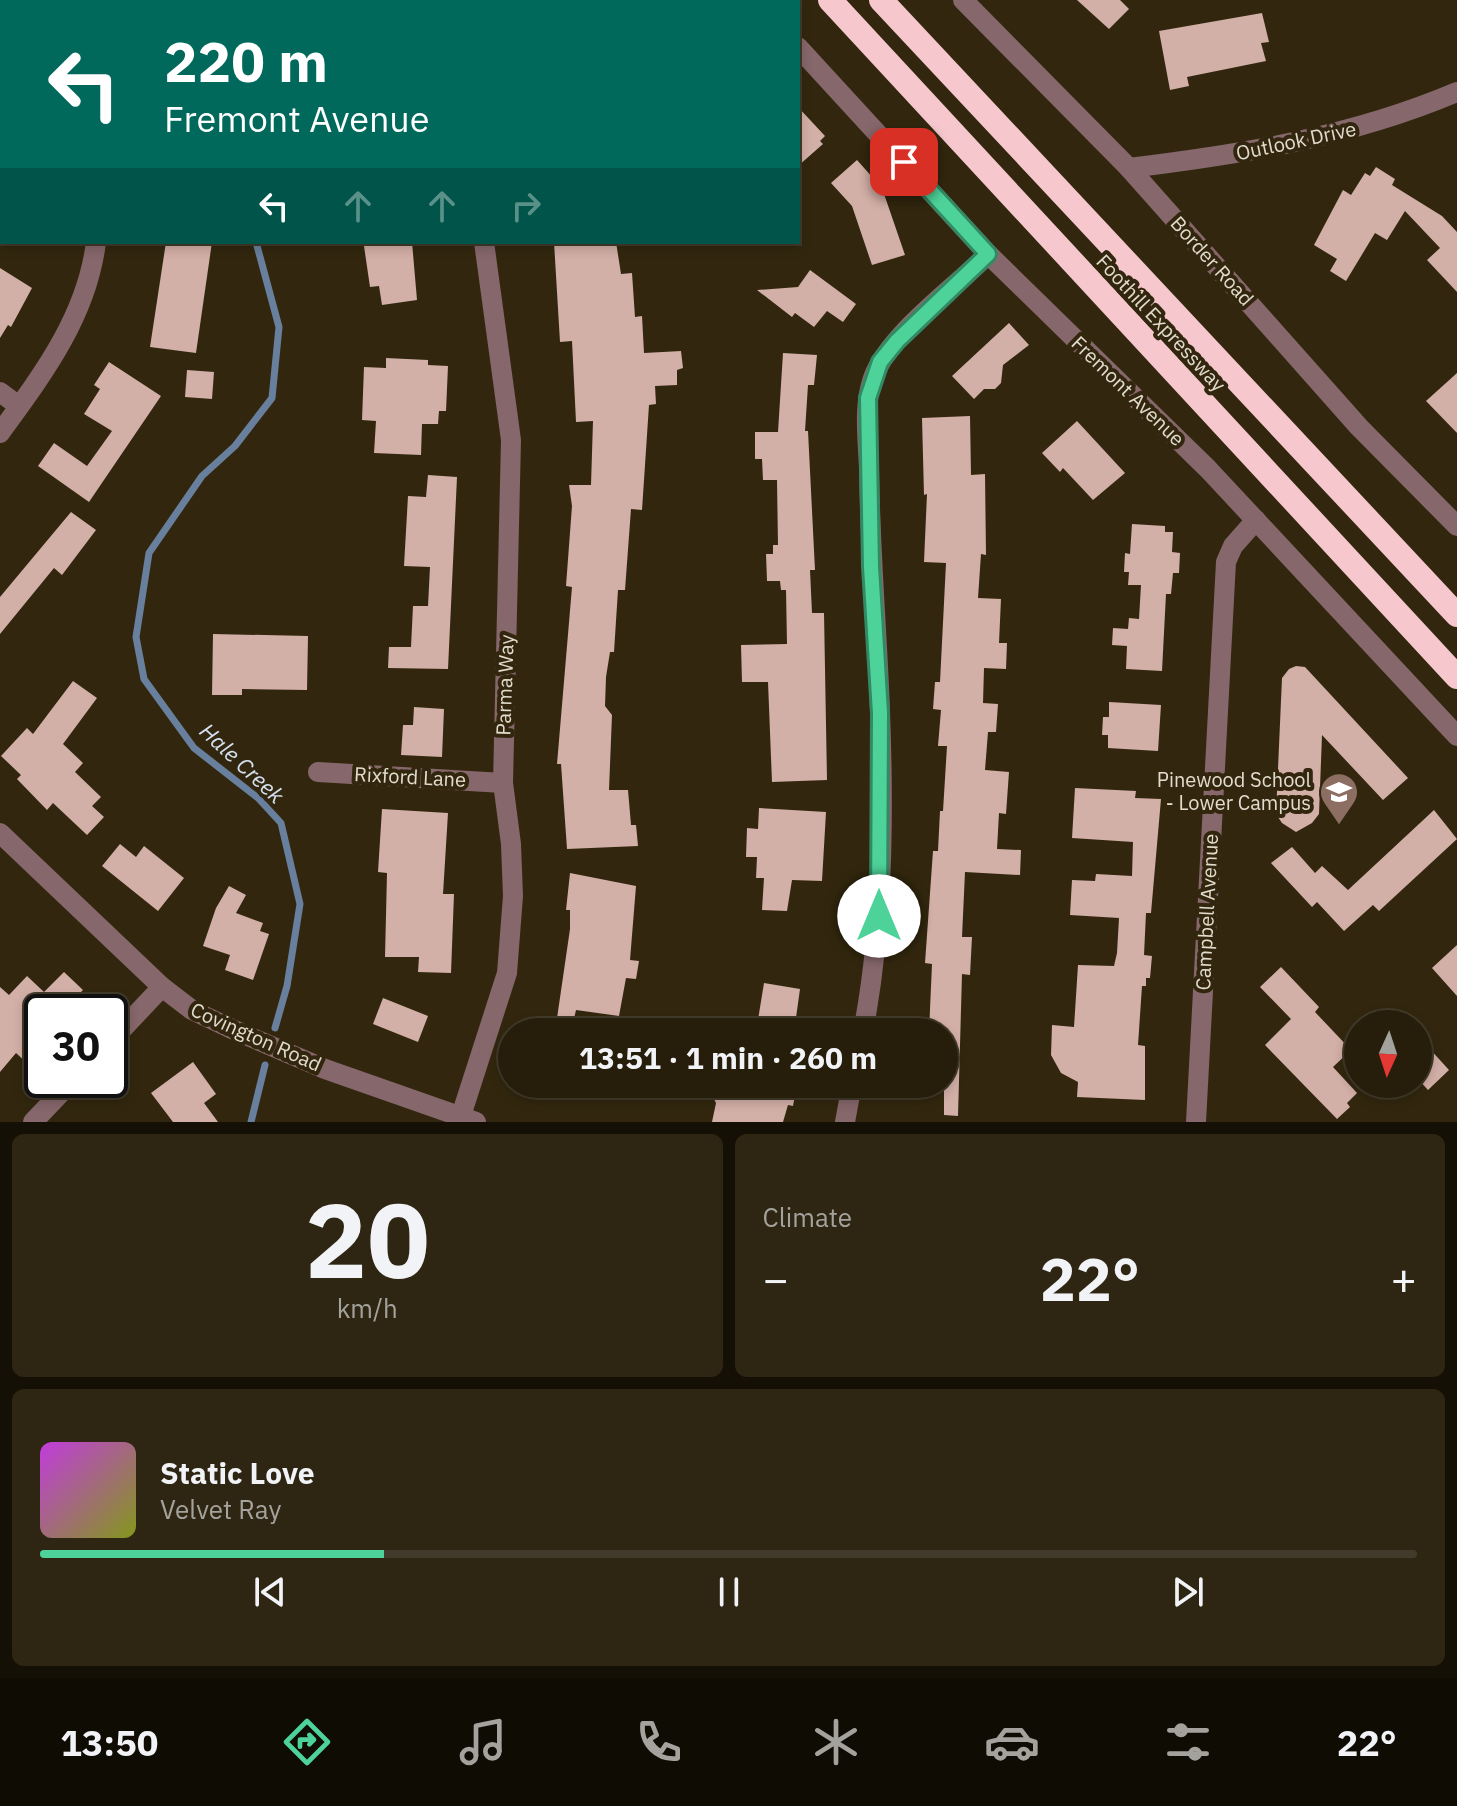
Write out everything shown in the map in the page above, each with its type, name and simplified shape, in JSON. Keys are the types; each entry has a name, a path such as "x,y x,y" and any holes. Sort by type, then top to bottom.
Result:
{"highway":[{"name":"Foothill Expressway","path":"830,0 1457,677"},
{"name":"Foothill Expressway","path":"881,0 1457,615"}],"street":[{"name":"Border Road","path":"963,0 1129,168 1359,427 1457,526"},
{"name":"Fremont Avenue","path":"800,49 988,254 1256,520 1457,736"},
{"name":"Outlook Drive","path":"1129,168 1266,150 1346,132 1411,112 1457,92"},
{"path":"0,433 65,339 92,275 96,244"},
{"name":"Parma Way","path":"465,1121 507,973 513,896 511,844 503,783 512,467 484,244"},
{"path":"866,1018 875,972 879,916 880,713 871,567 868,398 880,362 897,341 988,254"},
{"path":"0,392 19,406"},
{"name":"Campbell Avenue","path":"1196,1122 1226,562 1233,546 1256,520"},
{"name":"Rixford Lane","path":"318,772 503,783"},
{"name":"Covington Road","path":"0,833 162,987 192,1010 325,1069 465,1121"},
{"path":"128,1023 162,987"},
{"path":"33,1122 56,1098"},
{"path":"845,1122 849,1098"}],"building":[{"path":"1077,0 1120,0 1129,9 1109,29"},
{"path":"1262,13 1269,42 1261,43 1266,61 1187,77 1189,86 1170,90 1159,31"},
{"path":"800,109 825,136 820,141 823,144 800,164"},
{"path":"857,160 882,188 905,255 872,265 852,206 831,183"},
{"path":"1376,167 1395,179 1392,185 1442,216 1457,232 1457,292 1427,260 1440,248 1405,211 1387,240 1375,233 1346,281 1330,271 1337,259 1314,245 1343,190 1351,195 1365,173 1370,176"},
{"path":"166,244 212,244 196,353 150,347"},
{"path":"412,244 417,300 382,305 379,286 370,287 364,246"},
{"path":"554,244 616,244 621,274 632,273 635,317 642,316 644,353 681,351 683,368 677,370 677,385 655,386 656,404 649,405 642,510 631,509 625,590 618,590 614,652 610,652 606,677 605,706 612,715 609,790 628,790 631,825 636,825 638,846 567,849 561,764 557,764 572,587 566,586 572,506 569,485 591,485 593,421 576,422 572,341 560,342"},
{"path":"0,268 32,288 11,327 8,325 0,338"},
{"path":"810,270 856,304 843,322 827,311 814,327 795,313 792,317 757,290 798,287"},
{"path":"1009,323 1029,345 1003,365 1001,383 995,389 984,389 974,399 952,376"},
{"path":"783,353 817,355 814,385 808,385 805,431 808,431 815,570 810,570 812,613 824,613 827,780 772,782 768,682 742,682 741,645 787,644 786,590 781,590 780,581 767,581 766,554 773,554 773,545 778,545 777,480 763,480 762,459 755,459 755,432 778,432"},
{"path":"386,358 428,360 428,365 448,366 446,411 439,411 438,424 422,424 421,455 374,453 376,421 362,420 364,367 386,368"},
{"path":"109,362 161,396 89,502 38,466 54,443 87,466 112,431 84,414 100,389 94,385"},
{"path":"187,370 214,372 212,399 185,397"},
{"path":"1457,373 1457,433 1426,401"},
{"path":"970,416 971,475 985,474 986,555 981,554 978,598 1001,599 999,643 1007,643 1006,669 984,668 983,703 998,704 996,732 988,732 985,770 1009,772 1006,814 999,813 997,849 1021,850 1020,875 965,872 962,937 972,937 970,975 962,974 958,1116 944,1115 944,1098 958,1098 958,1018 930,1018 932,964 925,963 933,851 938,851 947,746 938,746 941,710 933,709 935,682 940,682 946,563 924,562 927,494 924,495 922,418"},
{"path":"1077,421 1125,473 1093,500 1063,468 1060,472 1042,453"},
{"path":"428,475 457,477 448,669 388,668 389,647 411,647 413,606 428,606 430,567 404,566 408,496 426,497"},
{"path":"71,512 96,530 62,575 54,568 0,634 0,597"},
{"path":"1132,524 1165,526 1165,532 1173,532 1172,552 1180,553 1179,573 1173,573 1171,594 1166,594 1162,671 1126,669 1127,646 1112,645 1113,628 1128,629 1129,618 1139,619 1141,585 1128,585 1129,572 1124,572 1125,553 1130,554"},
{"path":"213,634 308,636 307,690 242,689 242,695 212,695"},
{"path":"1296,666 1305,667 1408,778 1383,800 1322,735 1319,814 1312,823 1296,832 1282,823 1276,814 1282,678"},
{"path":"73,681 97,698 63,744 83,763 75,772 101,797 92,806 104,817 87,835 53,803 47,810 17,779 21,775 1,756 27,728 33,734"},
{"path":"1109,702 1161,705 1158,751 1108,748 1108,735 1102,735 1103,717 1109,717"},
{"path":"414,707 444,709 442,757 401,755 403,725 413,725"},
{"path":"1075,788 1136,791 1135,798 1161,799 1151,913 1146,913 1144,955 1152,956 1150,978 1146,978 1146,986 1142,986 1138,1045 1145,1046 1145,1100 1077,1097 1078,1082 1061,1073 1051,1055 1052,1025 1074,1027 1078,965 1114,966 1117,953 1119,918 1070,915 1072,880 1095,881 1096,874 1132,876 1133,842 1072,838"},
{"path":"759,808 826,812 822,881 792,880 787,911 762,910 764,878 756,878 757,857 746,857 747,828 758,829"},
{"path":"382,809 448,813 443,894 454,894 451,973 418,972 419,957 385,957 387,873 378,872"},
{"path":"1434,810 1457,839 1379,911 1373,905 1344,931 1317,902 1312,907 1271,863 1292,847 1315,873 1322,866 1348,890"},
{"path":"120,844 136,857 144,846 184,878 158,911 102,866"},
{"path":"570,873 636,886 630,960 639,961 636,979 626,978 619,1016 576,1010 574,1018 557,1018 570,929 570,910 566,910"},
{"path":"229,886 246,895 236,913 263,923 260,931 269,934 253,980 225,970 230,955 203,946 216,908"},
{"path":"1457,945 1457,996 1432,968"},
{"path":"1281,967 1319,1007 1315,1012 1344,1043 1344,1057 1333,1067 1344,1079 1344,1098 1352,1098 1347,1103 1350,1107 1337,1119 1265,1045 1291,1019 1260,987"},
{"path":"64,972 83,990 79,994 24,994 24,1060 16,1053 0,1072 0,987 9,995 27,976 44,992"},
{"path":"764,983 800,989 796,1018 758,1018"},
{"path":"383,998 428,1016 418,1042 373,1024"},
{"path":"1432,1051 1449,1070 1432,1086"},
{"path":"193,1062 216,1094 204,1103 218,1122 173,1122 151,1093"},
{"path":"714,1098 794,1098 793,1106 788,1105 783,1122 712,1122 716,1103"}],"waterway":[{"name":"Hale Creek","path":"257,244 279,327 272,398 235,446 202,476 149,553 136,637 144,679 194,748 258,798 281,823 300,904 287,986 275,1028"},
{"name":"Hale Creek","path":"251,1122 265,1065"}],"place":[{"name":"Pinewood School - Lower Campus","path":"1339,826"}],"route":[{"path":"879,916 880,713 871,567 868,398 880,362 897,341 988,254 904,162"}]}
